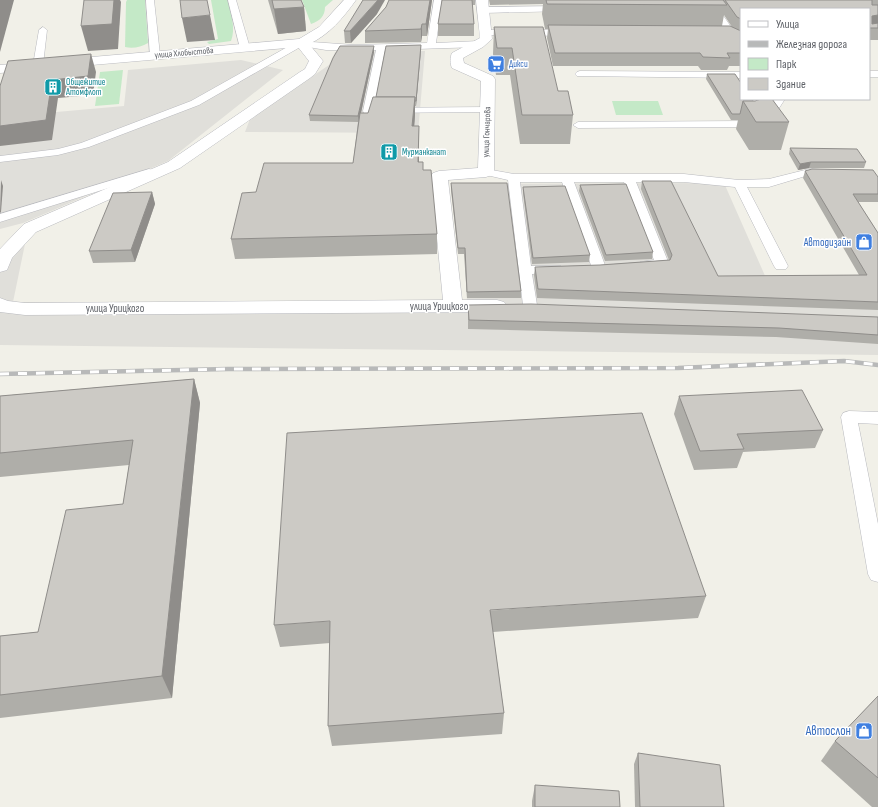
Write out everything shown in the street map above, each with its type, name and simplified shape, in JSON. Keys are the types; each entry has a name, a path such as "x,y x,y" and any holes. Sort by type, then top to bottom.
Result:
{"street":[{"name":"улица Хлобыстова","path":"0,69 302,43 314,38 324,31 350,0"},
{"path":"482,39 483,5"},
{"name":"улица Гончарова","path":"453,306 439,176 486,172 488,79 457,65 457,56 482,39"},
{"path":"0,266 3,256 30,228 174,165 310,71 316,60 302,43"},
{"name":"улица Урицкого","path":"0,305 26,309 538,306"}],"lane":[{"path":"150,0 155,56"},
{"path":"232,0 245,48"},
{"path":"431,46 438,0"},
{"path":"483,5 570,9"},
{"path":"705,8 712,7 726,34 740,40"},
{"path":"38,65 43,30"},
{"path":"0,159 58,152 84,145 195,104 302,43 326,47 354,48 431,46 482,39 580,33"},
{"path":"726,34 740,34"},
{"path":"354,48 364,37"},
{"path":"365,122 381,47"},
{"path":"580,74 740,75"},
{"path":"578,125 747,124 768,117 779,100"},
{"path":"368,111 488,110"},
{"path":"0,218 174,165"},
{"path":"486,172 514,178 684,178 739,184 769,183 809,172 840,173"},
{"path":"514,178 525,270 538,306"},
{"path":"568,178 599,268"},
{"path":"629,178 662,264 631,266"},
{"path":"739,184 781,266"},
{"path":"584,268 615,267"},
{"path":"525,270 570,269"},
{"path":"878,418 849,417 878,574"}],"shaded area":[{"path":"425,51 418,133 245,132 250,119 329,65 335,52"},
{"path":"241,60 283,70 168,161 23,223 0,229 0,117 124,106 128,70"},
{"path":"724,183 766,278 878,295 878,355 0,345 0,251 25,244 13,302 318,303 467,301 461,190 459,184"}],"green space":[{"path":"127,0 145,0 148,43 143,46 131,48 125,47"},
{"path":"211,0 228,0 233,26 231,41 209,44 207,42 218,39"},
{"path":"302,0 333,0 325,7 321,18 311,24"},
{"path":"123,70 119,104 95,106 100,72"},
{"path":"612,101 658,101 663,115 616,115"}],"building":[{"path":"84,0 114,0 112,24 81,26"},
{"path":"180,0 207,0 210,15 182,18"},
{"path":"272,0 301,0 304,7 274,9"},
{"path":"363,0 378,0 350,31 344,31"},
{"path":"389,0 430,0 426,24 422,24 421,29 365,31 386,7"},
{"path":"442,0 472,0 474,24 438,24"},
{"path":"546,0 723,0 727,5 547,4"},
{"path":"725,0 872,0 872,5 878,5 878,15 872,16 872,24 878,23 878,28 870,28 870,8 740,8 740,18 737,17"},
{"path":"548,25 730,26 740,31 740,53 727,53 730,58 703,57 700,53 555,53"},
{"path":"494,27 543,27 558,91 568,91 573,115 522,115 512,48 497,48"},
{"path":"421,45 416,101 415,97 376,97 386,46"},
{"path":"340,46 374,46 358,116 309,115 333,58"},
{"path":"91,54 88,76 52,80 46,120 0,126 0,86 8,61"},
{"path":"707,74 735,74 740,82 740,100 752,100 743,101 740,114 732,114"},
{"path":"373,97 415,97 412,126 419,126 418,162 423,162 423,170 431,170 437,234 231,239 242,193 256,192 264,163 353,163 360,113 368,113"},
{"path":"773,100 789,122 756,122 743,101"},
{"path":"790,148 857,149 866,162 811,162 800,164"},
{"path":"812,169 873,170 878,177 878,194 853,194 878,233 878,302 538,289 535,267 600,265 670,260 672,255 642,181 671,181 718,276 867,275 805,171"},
{"path":"451,183 507,183 521,291 467,292 465,248 458,248"},
{"path":"626,184 653,252 606,255 580,185"},
{"path":"565,186 590,255 533,258 523,187"},
{"path":"152,192 131,250 89,251 113,193"},
{"path":"531,304 878,317 878,335 779,328 469,320 468,305"},
{"path":"194,379 162,676 0,695 0,636 38,632 66,510 123,504 133,440 0,453 0,396"},
{"path":"802,390 823,430 737,434 744,449 700,451 679,396"},
{"path":"642,413 706,596 490,610 504,713 328,726 330,621 274,625 287,433"},
{"path":"878,696 878,778 835,741"},
{"path":"638,753 720,765 724,807 640,807"},
{"path":"535,785 619,791 620,807 535,807"}],"railway":[{"path":"0,374 228,369 678,368 844,361 878,365"}],"place":[{"name":"Дикси","path":"496,64"},
{"name":"Общежитие Атомфлот","path":"53,87"},
{"name":"Мурманканат","path":"389,152"},
{"name":"Автодизайн","path":"864,242"},
{"name":"Автослон","path":"864,731"}]}
